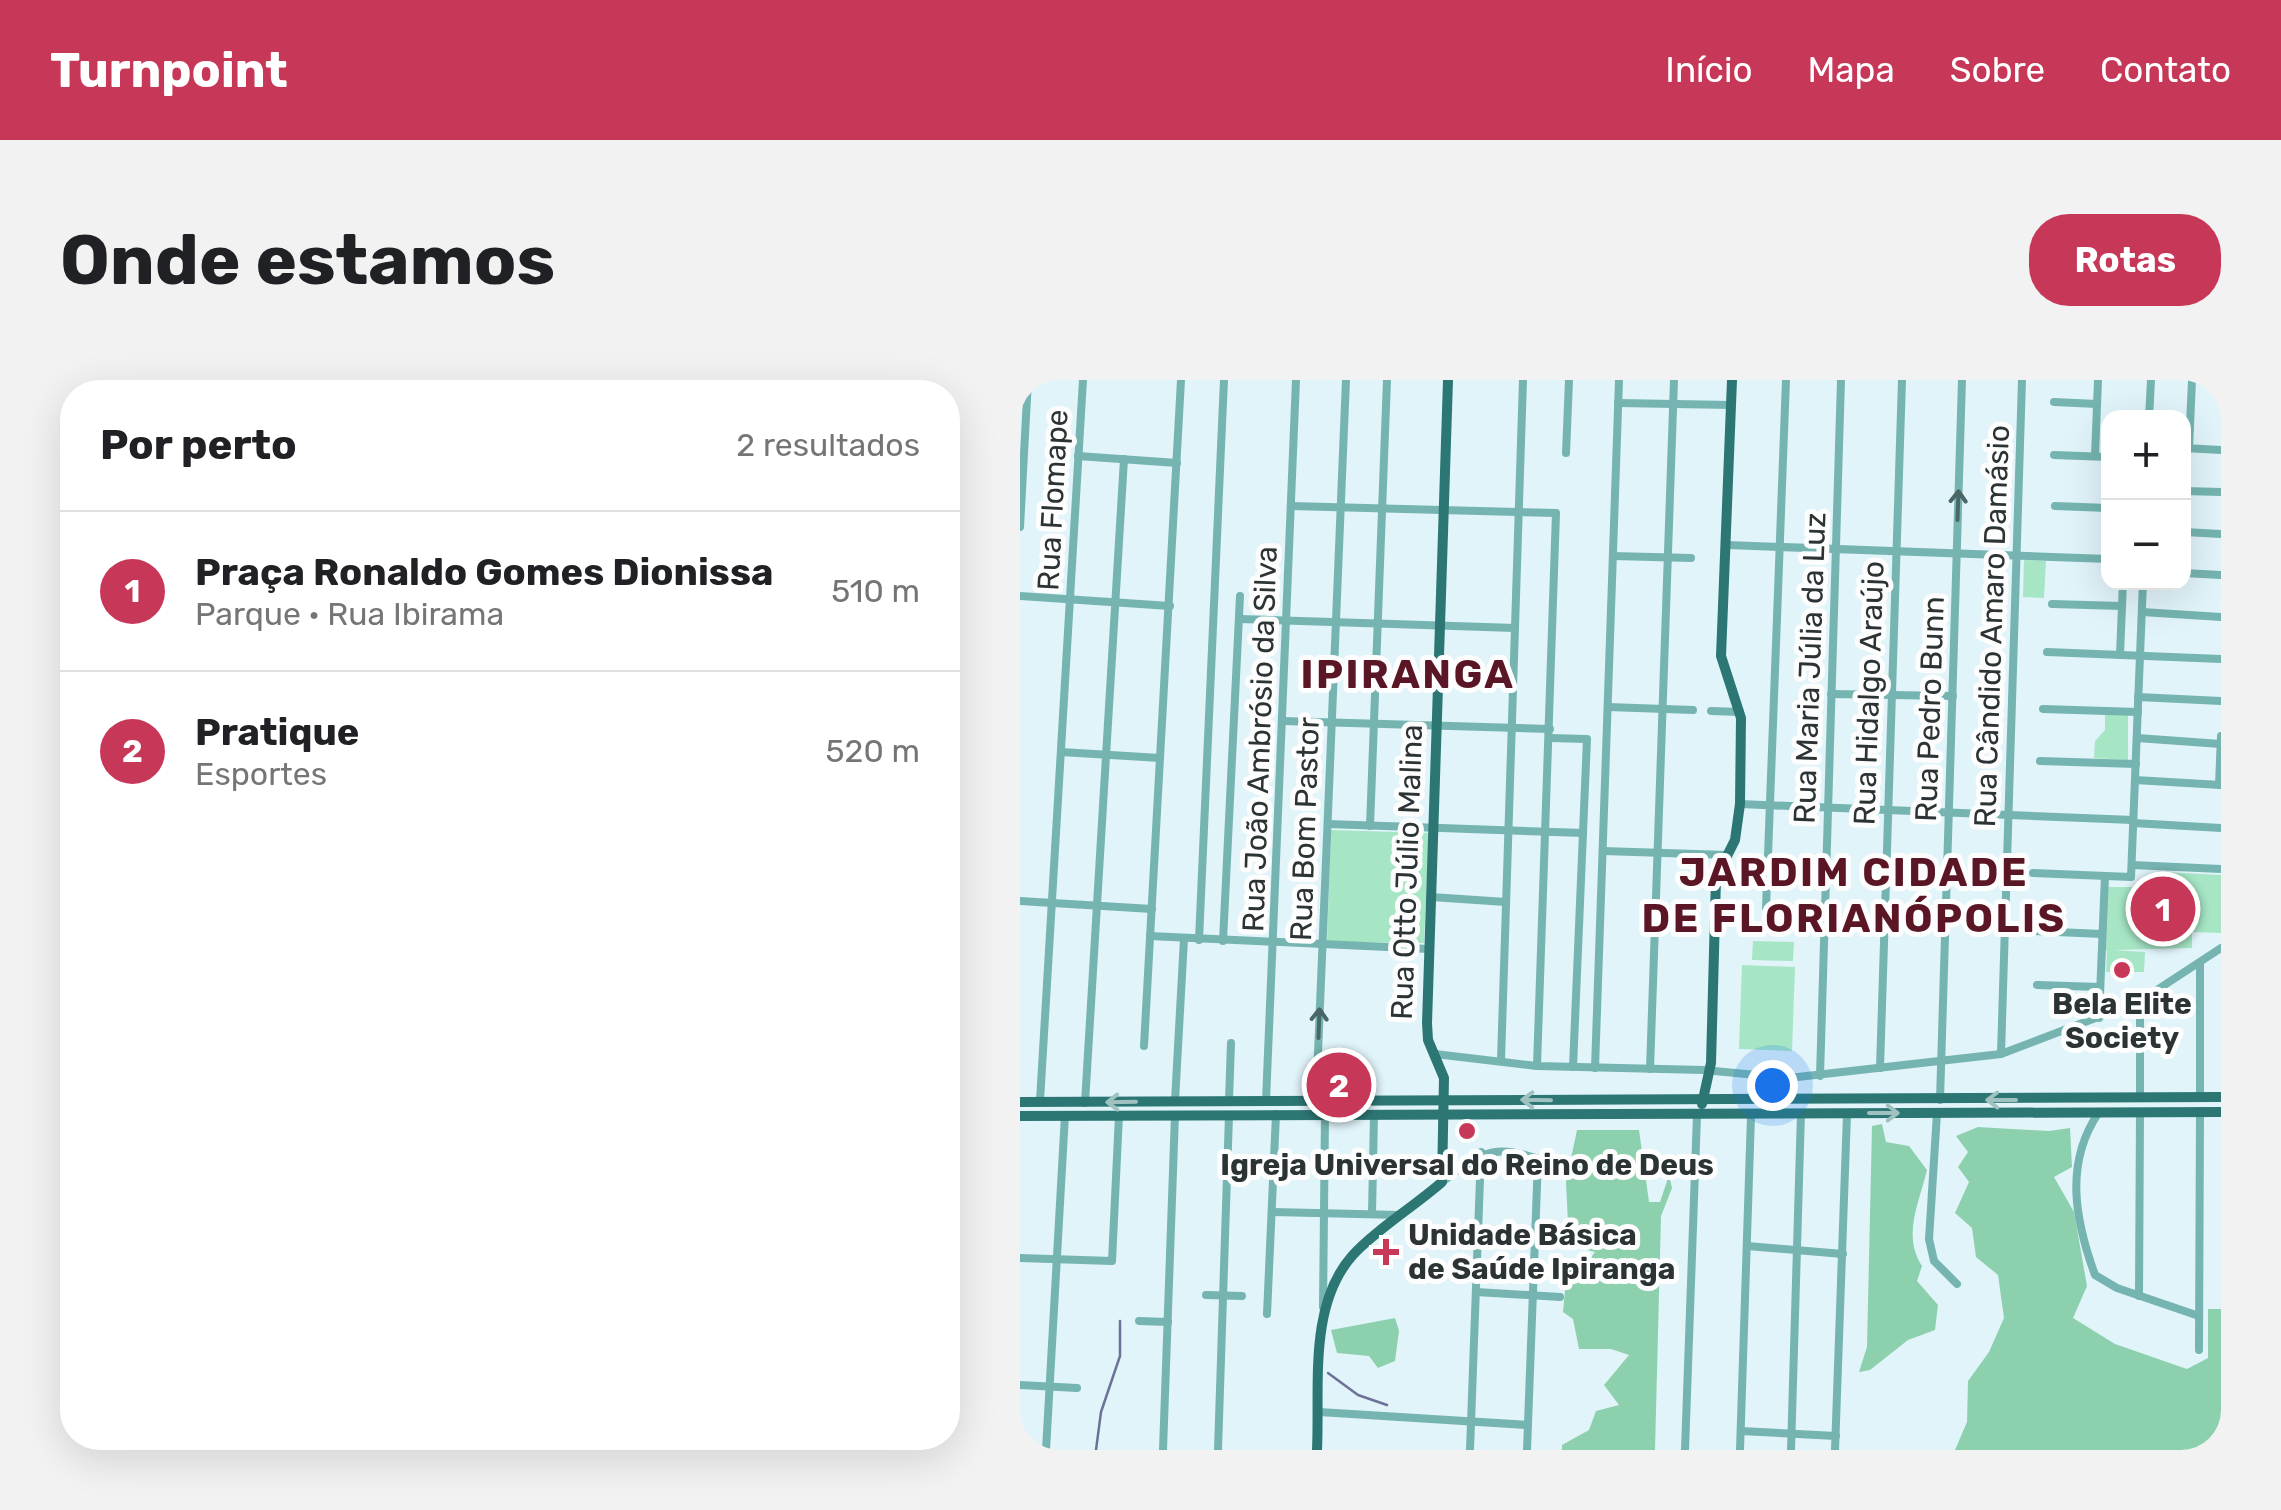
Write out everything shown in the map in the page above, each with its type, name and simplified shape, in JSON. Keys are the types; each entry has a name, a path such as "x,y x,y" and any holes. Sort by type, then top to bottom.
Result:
{"main road":[{"name":"Rua Otto Júlio Malina","path":"1442,1182 1444,1078 1426,1030 1448,380"},
{"path":"1678,1114 1696,1111 1704,1101 1710,1071 1716,878 1737,832 1740,804 1740,712 1721,662 1732,380"},
{"path":"1020,1102 1848,1098 2099,1106 2140,1097 2221,1097"},
{"path":"2126,1112 2155,1109 2160,1103 2157,1097"},
{"path":"1752,1116 1779,1111 1782,1105 1774,1100"},
{"path":"1276,1114 1311,1111 1316,1101"},
{"path":"1596,1114 1594,1105 1624,1101"},
{"path":"1020,1116 2062,1114 2058,1106 2062,1103 2126,1112 2221,1112"},
{"path":"1318,1450 1324,1307 1352,1256 1442,1182"}],"street":[{"path":"1020,527 1028,380"},
{"name":"Rua Flomape","path":"1040,1102 1083,380"},
{"path":"1144,1046 1182,380"},
{"path":"1199,940 1224,380"},
{"name":"Rua João Ambrósio da Silva","path":"1266,1100 1296,380"},
{"name":"Rua Bom Pastor","path":"1316,1101 1346,380"},
{"path":"1370,826 1387,380"},
{"path":"1501,1060 1523,380"},
{"path":"1566,453 1569,380"},
{"path":"1596,1068 1618,380"},
{"path":"1650,1068 1674,380"},
{"path":"1766,908 1786,380"},
{"name":"Rua Maria Júlia da Luz","path":"1820,1076 1841,380"},
{"name":"Rua Hidalgo Araújo","path":"1880,1068 1902,380"},
{"name":"Rua Pedro Bunn","path":"1940,1100 1962,380"},
{"name":"Rua Cândido Amaro Damásio","path":"2001,1054 2022,380"},
{"path":"2095,456 2098,380"},
{"path":"2149,410 2151,380"},
{"path":"2189,410 2192,380"},
{"path":"2054,402 2097,404"},
{"path":"1618,403 1731,405"},
{"path":"2096,444 2101,444"},
{"path":"2191,448 2221,450"},
{"path":"1078,456 1177,463"},
{"path":"2054,456 2101,456"},
{"path":"1086,1102 1124,459"},
{"path":"2191,491 2221,492"},
{"path":"1291,506 1556,514 1537,1066"},
{"path":"2054,506 2101,508"},
{"path":"2191,532 2221,534"},
{"path":"1727,545 2101,559"},
{"path":"1613,556 1691,558"},
{"path":"2191,573 2221,575"},
{"path":"2120,655 2123,590"},
{"path":"2033,873 2131,877 2143,590"},
{"path":"1020,596 1170,606"},
{"path":"1223,941 1240,596"},
{"path":"2052,604 2122,606"},
{"path":"2142,612 2221,617"},
{"path":"1239,619 1515,628"},
{"path":"2047,652 2221,659"},
{"path":"1832,694 1952,696"},
{"path":"2138,697 2221,701"},
{"path":"1608,707 1692,710"},
{"path":"2043,709 2138,712"},
{"path":"1710,711 1740,712"},
{"path":"1283,721 1512,728 1586,739 1574,1067"},
{"path":"2135,780 2220,785 2221,736"},
{"path":"2136,738 2221,744"},
{"path":"1061,752 1160,758"},
{"path":"2040,761 2136,764"},
{"path":"1740,804 2221,828"},
{"path":"1328,824 1582,833"},
{"path":"1603,850 1726,855"},
{"path":"2132,865 2221,869"},
{"path":"2099,1018 2104,876"},
{"path":"1431,897 1506,902"},
{"path":"1020,901 1152,909"},
{"path":"2034,931 2102,934"},
{"path":"1150,936 1429,949"},
{"path":"1175,1100 1184,938"},
{"path":"1435,1054 1537,1066 1650,1068 1802,1078 2001,1054 2140,1001 2221,948"},
{"path":"2200,964 2200,1097"},
{"path":"2037,985 2100,987"},
{"path":"2140,1001 2140,1097"},
{"path":"1229,1100 1231,1043"},
{"path":"1848,1074 1848,1098"},
{"path":"1752,1094 1753,1076"},
{"path":"1801,1093 1802,1078"},
{"path":"2099,1106 2078,1157 2079,1217 2096,1274 2139,1296 2199,1316"},
{"path":"2199,1350 2200,1111"},
{"path":"2139,1296 2140,1112"},
{"path":"1938,1113 1929,1240 1934,1261 1958,1284"},
{"path":"1267,1314 1276,1114"},
{"path":"1324,1307 1325,1114"},
{"path":"1685,1450 1697,1114"},
{"path":"1790,1450 1800,1114"},
{"path":"1835,1450 1847,1114"},
{"path":"1020,1258 1112,1261 1119,1115"},
{"path":"1163,1450 1175,1115"},
{"path":"1218,1450 1229,1115"},
{"path":"1372,1214 1374,1115"},
{"path":"1046,1450 1065,1116"},
{"path":"1740,1450 1752,1116"},
{"path":"1470,1450 1481,1152"},
{"path":"1442,1182 1481,1152 1538,1159 1562,1168"},
{"path":"1527,1450 1538,1159"},
{"path":"1273,1212 1404,1215"},
{"path":"1746,1246 1843,1254"},
{"path":"1476,1292 1560,1297"},
{"path":"1206,1296 1242,1296"},
{"path":"1139,1321 1168,1322"},
{"path":"1020,1385 1077,1388"},
{"path":"1319,1412 1528,1425"},
{"path":"1741,1431 1836,1436"}],"green space":[{"path":"2024,560 2046,561 2044,598 2023,597"},
{"path":"2105,715 2128,715 2128,760 2094,758 2095,741 2105,730"},
{"path":"1331,830 1429,833 1424,943 1327,942"},
{"path":"2162,872 2221,875 2221,933 2192,932 2192,948 2114,950 2145,952 2144,972 2106,972 2107,951 2103,950 2107,887 2160,887"},
{"path":"1753,941 1794,942 1793,961 1752,960"},
{"path":"1742,965 1795,967 1792,1051 1739,1049"},
{"path":"1882,1124 1886,1142 1909,1146 1927,1170 1914,1219 1913,1243 1922,1266 1917,1281 1938,1305 1935,1330 1908,1340 1870,1370 1859,1372 1867,1347 1872,1126"},
{"path":"1978,1127 2049,1131 2070,1128 2072,1167 2054,1177 2074,1212 2087,1286 2073,1318 2115,1344 2187,1369 2208,1358 2208,1309 2221,1309 2221,1450 1955,1450 1967,1422 1968,1381 1989,1352 2004,1318 1998,1275 1976,1257 1972,1228 1955,1213 1969,1182 1958,1167 1968,1152 1956,1136"},
{"path":"1577,1130 1639,1130 1649,1202 1660,1202 1669,1175 1672,1188 1661,1216 1655,1450 1562,1450 1562,1445 1589,1430 1596,1411 1619,1405 1604,1385 1629,1355 1611,1349 1579,1349 1573,1319 1563,1312 1567,1270 1584,1267 1595,1252 1569,1245 1566,1182"},
{"path":"1395,1318 1399,1331 1395,1361 1378,1368 1369,1356 1337,1353 1331,1330"}],"waterway":[{"path":"1096,1450 1101,1412 1120,1356 1120,1321"},
{"path":"1328,1373 1358,1395 1387,1405"}],"place":[{"name":"Praça Ronaldo Gomes Dionissa","path":"2163,909"},
{"name":"Bela Elite Society","path":"2122,970"},
{"name":"Pratique","path":"1339,1085"},
{"name":"Igreja Universal do Reino de Deus","path":"1467,1131"},
{"name":"Unidade Básica de Saúde Ipiranga","path":"1386,1252"}],"district":[{"name":"IPIRANGA","path":"1408,674"},
{"name":"JARDIM CIDADE DE FLORIANÓPOLIS","path":"1854,895"}]}
